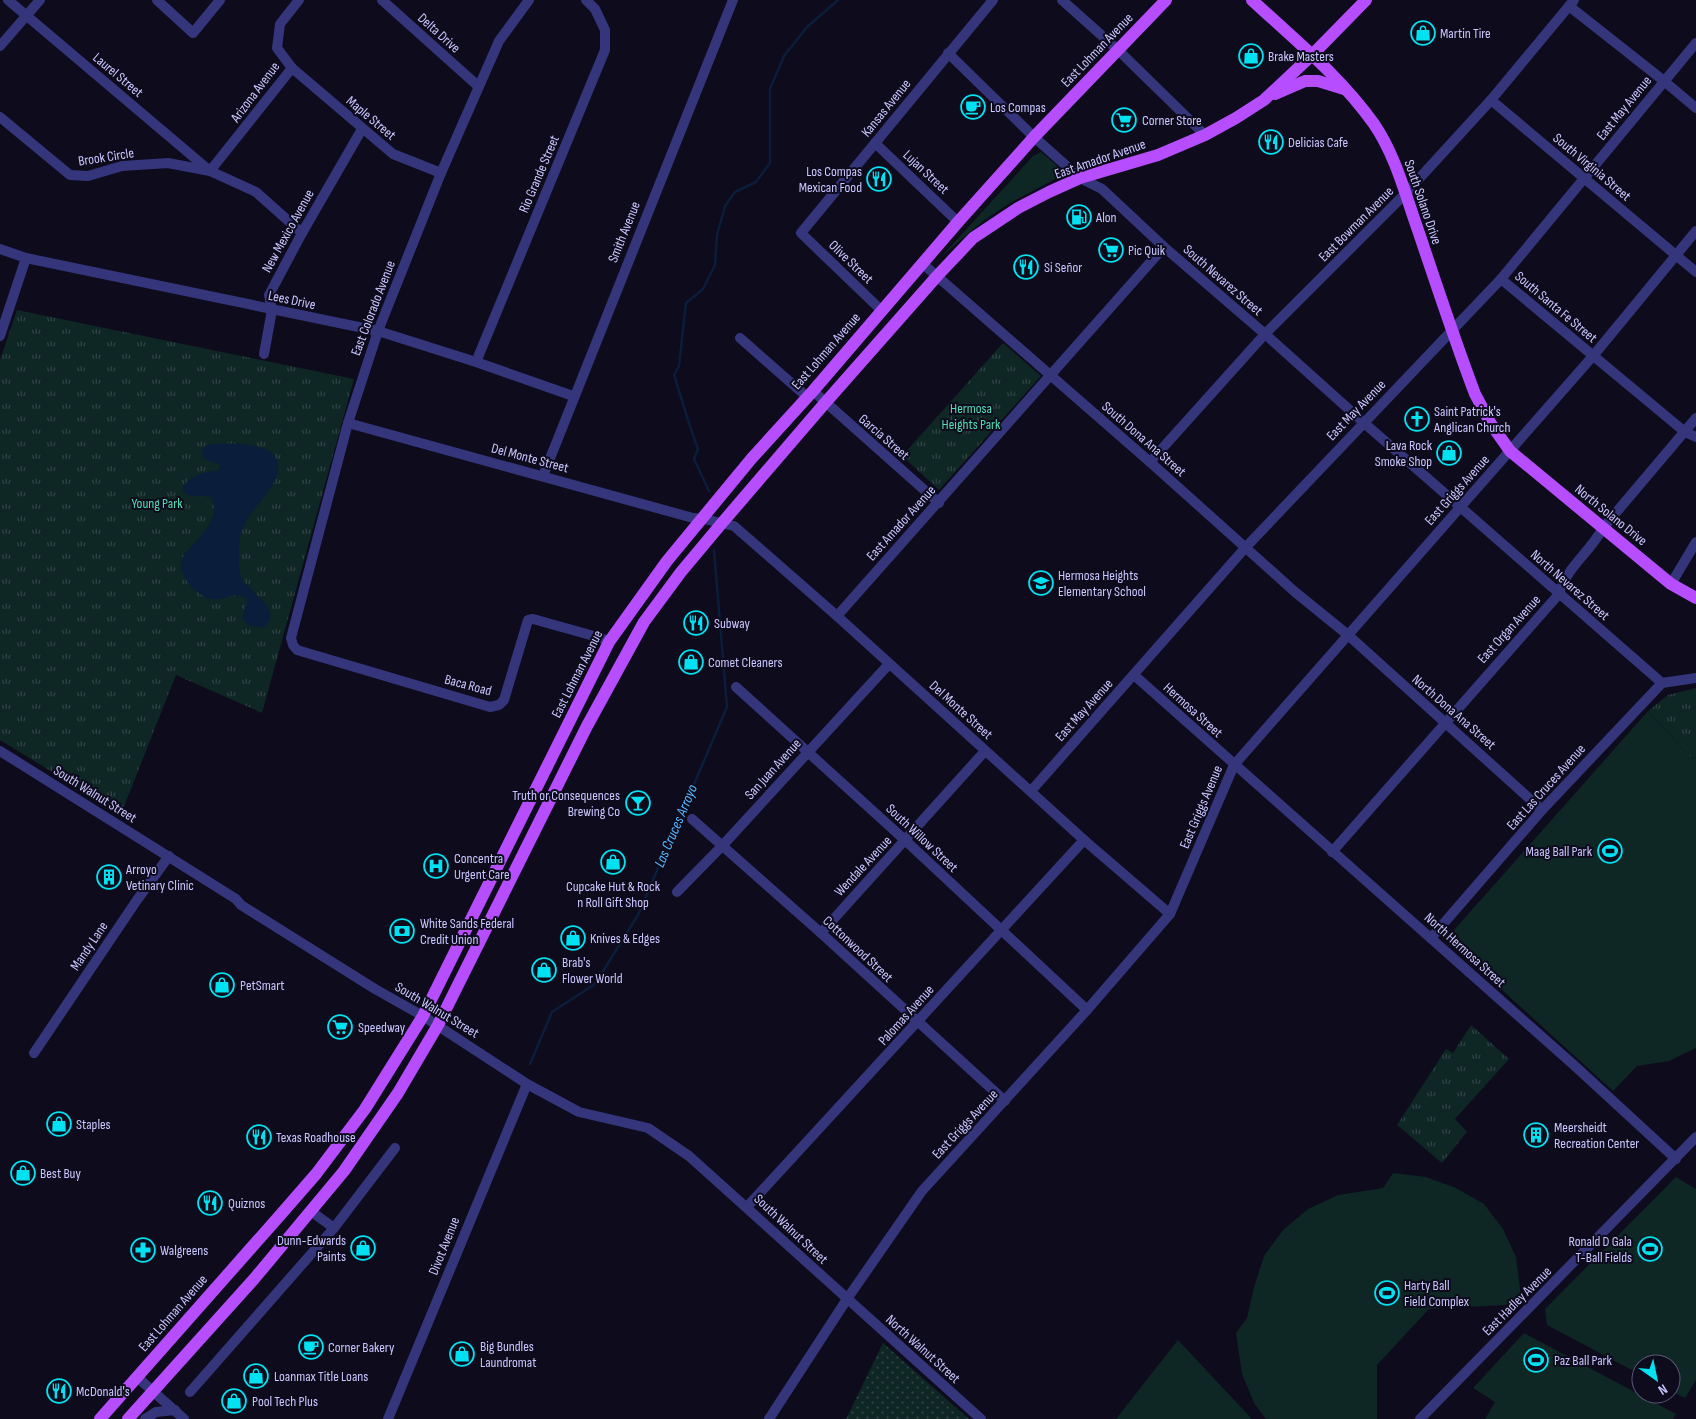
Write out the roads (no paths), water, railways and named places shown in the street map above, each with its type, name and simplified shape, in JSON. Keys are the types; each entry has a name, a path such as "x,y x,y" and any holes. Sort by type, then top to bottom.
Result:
{"main road":[{"name":"East Lohman Avenue","path":"100,1419 297,1196 366,1109 424,1016 609,642 668,561 752,458 958,222 1034,137 1166,0"},
{"name":"South Solano Drive","path":"1252,0 1347,90 1375,126 1390,153 1475,394 1491,424 1510,451"},
{"name":"East Amador Avenue","path":"938,275 973,238 1018,208 1080,178 1158,155 1205,136 1236,118 1264,100 1366,0"},
{"path":"1264,100 1305,81 1318,81 1347,90"},
{"path":"128,1419 312,1212 344,1172 411,1072 438,1026 491,917 616,672 644,622 681,572 728,525 825,403 938,275"},
{"name":"North Solano Drive","path":"1510,451 1671,584 1696,598"},
{"path":"366,1109 381,1118"},
{"path":"297,1196 312,1212"}],"street":[{"name":"Laurel Street","path":"8,0 210,171"},
{"path":"0,46 40,0"},
{"path":"157,0 193,33 220,0"},
{"name":"Arizona Avenue","path":"210,171 292,68 277,48 280,24 300,0"},
{"name":"Delta Drive","path":"382,0 478,86"},
{"name":"East Colorado Avenue","path":"293,645 291,638 348,423 378,331 441,173 498,41 529,0"},
{"name":"Rio Grande Street","path":"476,362 605,50 605,30 595,9 586,0"},
{"name":"Smith Avenue","path":"543,476 573,396 733,0"},
{"name":"Kansas Avenue","path":"801,233 993,0"},
{"path":"1062,0 1118,50 1205,136"},
{"path":"1572,3 1696,108"},
{"name":"East Bowman Avenue","path":"1150,462 1266,334 1405,194 1491,100 1572,3"},
{"name":"East May Avenue","path":"1031,791 1245,548 1501,279 1696,43"},
{"name":"South Nevarez Street","path":"948,53 1034,137 1080,178 1102,188 1164,248 1266,334 1460,506"},
{"name":"Maple Street","path":"292,68 393,154 441,173"},
{"name":"South Virginia Street","path":"1491,100 1696,272"},
{"name":"Brook Circle","path":"1,121 70,175 88,176 122,166 168,164 210,171 256,192 302,233"},
{"name":"New Mexico Avenue","path":"264,354 272,310 269,295 302,233 362,129"},
{"name":"Lujan Street","path":"875,143 958,222"},
{"name":"East Griggs Avenue","path":"769,1419 846,1299 922,1191 1005,1102 1170,914 1234,765 1593,356 1696,231"},
{"name":"Olive Street","path":"801,233 881,310"},
{"name":"East Amador Avenue","path":"837,616 1164,248"},
{"name":"Lees Drive","path":"0,249 26,258 378,331 476,362 573,396"},
{"path":"0,336 26,258"},
{"name":"South Dona Ana Street","path":"923,264 938,275 1245,548 1348,636"},
{"name":"South Santa Fe Street","path":"1501,279 1685,432 1696,437"},
{"name":"Garcia Street","path":"740,338 809,393 825,403 939,503"},
{"name":"East Organ Avenue","path":"1332,852 1559,594 1563,580 1597,539 1603,528 1696,418"},
{"name":"Del Monte Street","path":"348,423 693,518 728,525 837,616 1084,840 1170,914"},
{"name":"North Nevarez Street","path":"1460,506 1662,683"},
{"path":"1671,584 1696,542"},
{"name":"Baca Road","path":"293,645 297,650 490,707 498,705 504,700 528,620 533,619 601,638 609,642"},
{"name":"North Dona Ana Street","path":"1348,636 1542,810"},
{"name":"San Juan Avenue","path":"677,892 723,845 889,664"},
{"name":"Hermosa Street","path":"1134,675 1234,765"},
{"path":"1662,683 1696,678"},
{"name":"East Las Cruces Avenue","path":"1431,938 1542,810 1662,683"},
{"name":"South Willow Street","path":"736,687 906,841 1087,1010"},
{"name":"South Walnut Street","path":"0,751 169,856 236,899 241,905 327,959 375,989 424,1016 527,1084 579,1112 648,1128 688,1156 747,1207 846,1299"},
{"name":"Wendale Avenue","path":"821,933 906,841 985,751"},
{"name":"North Hermosa Street","path":"1234,765 1576,1067 1676,1159"},
{"name":"Cottonwood Street","path":"692,818 821,933 1005,1102"},
{"name":"Palomas Avenue","path":"747,1207 1084,840"},
{"name":"Mandy Lane","path":"34,1053 136,900 169,856"},
{"name":"Divot Avenue","path":"388,1419 527,1084"},
{"name":"East Hadley Avenue","path":"1420,1419 1696,1137"},
{"path":"190,1392 334,1228 395,1148"},
{"path":"312,1212 334,1228"},
{"name":"North Walnut Street","path":"846,1299 981,1419"},
{"path":"137,1377 184,1419"},
{"path":"145,1419 156,1412 174,1410"}],"water":[{"path":"210,444 245,444 268,451 276,457 278,467 275,480 247,520 240,538 239,549 239,568 242,579 268,608 269,621 263,627 250,626 242,619 246,598 236,595 221,599 205,597 188,582 181,568 181,561 184,555 211,522 213,514 214,506 211,497 188,495 183,491 186,483 194,477 219,470 219,464 204,459 202,453 204,447"}],"waterway":[{"name":"Las Cruces Arroyo","path":"709,491 694,459 698,449 674,375 679,366 686,303 703,289 715,265 717,235 725,206 735,192 756,182 770,163 770,89 784,56 807,27 838,0"},
{"name":"Las Cruces Arroyo","path":"530,1064 552,1012 595,984 638,915 727,707 714,550"}],"place":[{"name":"Martin Tire","path":"1423,33"},
{"name":"Brake Masters","path":"1251,56"},
{"name":"Los Compas","path":"973,107"},
{"name":"Corner Store","path":"1124,120"},
{"name":"Delicias Cafe","path":"1271,142"},
{"name":"Los Compas Mexican Food","path":"879,179"},
{"name":"Alon","path":"1079,217"},
{"name":"Pic Quik","path":"1111,250"},
{"name":"Si Señor","path":"1026,267"},
{"name":"Saint Patrick's Anglican Church","path":"1417,419"},
{"name":"Lava Rock Smoke Shop","path":"1449,453"},
{"name":"Hermosa Heights Elementary School","path":"1041,583"},
{"name":"Subway","path":"696,623"},
{"name":"Comet Cleaners","path":"691,662"},
{"name":"Truth or Consequences Brewing Co","path":"638,803"},
{"name":"Maag Ball Park","path":"1610,851"},
{"name":"Cupcake Hut & Rock n Roll Gift Shop","path":"613,862"},
{"name":"Concentra Urgent Care","path":"436,866"},
{"name":"Arroyo Vetinary Clinic","path":"109,877"},
{"name":"White Sands Federal Credit Union","path":"402,931"},
{"name":"Knives & Edges","path":"573,938"},
{"name":"Brab's Flower World","path":"544,970"},
{"name":"PetSmart","path":"222,985"},
{"name":"Speedway","path":"340,1027"},
{"name":"Staples","path":"59,1124"},
{"name":"Meersheidt Recreation Center","path":"1536,1135"},
{"name":"Texas Roadhouse","path":"259,1137"},
{"name":"Best Buy","path":"23,1173"},
{"name":"Quiznos","path":"210,1203"},
{"name":"Dunn-Edwards Paints","path":"363,1248"},
{"name":"Ronald D Gala T-Ball Fields","path":"1650,1249"},
{"name":"Walgreens","path":"143,1250"},
{"name":"Harty Ball Field Complex","path":"1387,1293"},
{"name":"Corner Bakery","path":"311,1347"},
{"name":"Big Bundles Laundromat","path":"462,1354"},
{"name":"Paz Ball Park","path":"1536,1360"},
{"name":"Loanmax Title Loans","path":"256,1376"},
{"name":"McDonald's","path":"59,1391"},
{"name":"Pool Tech Plus","path":"234,1401"}],"park label":[{"name":"Hermosa Heights Park","path":"971,416"},
{"name":"Young Park","path":"157,503"}]}
